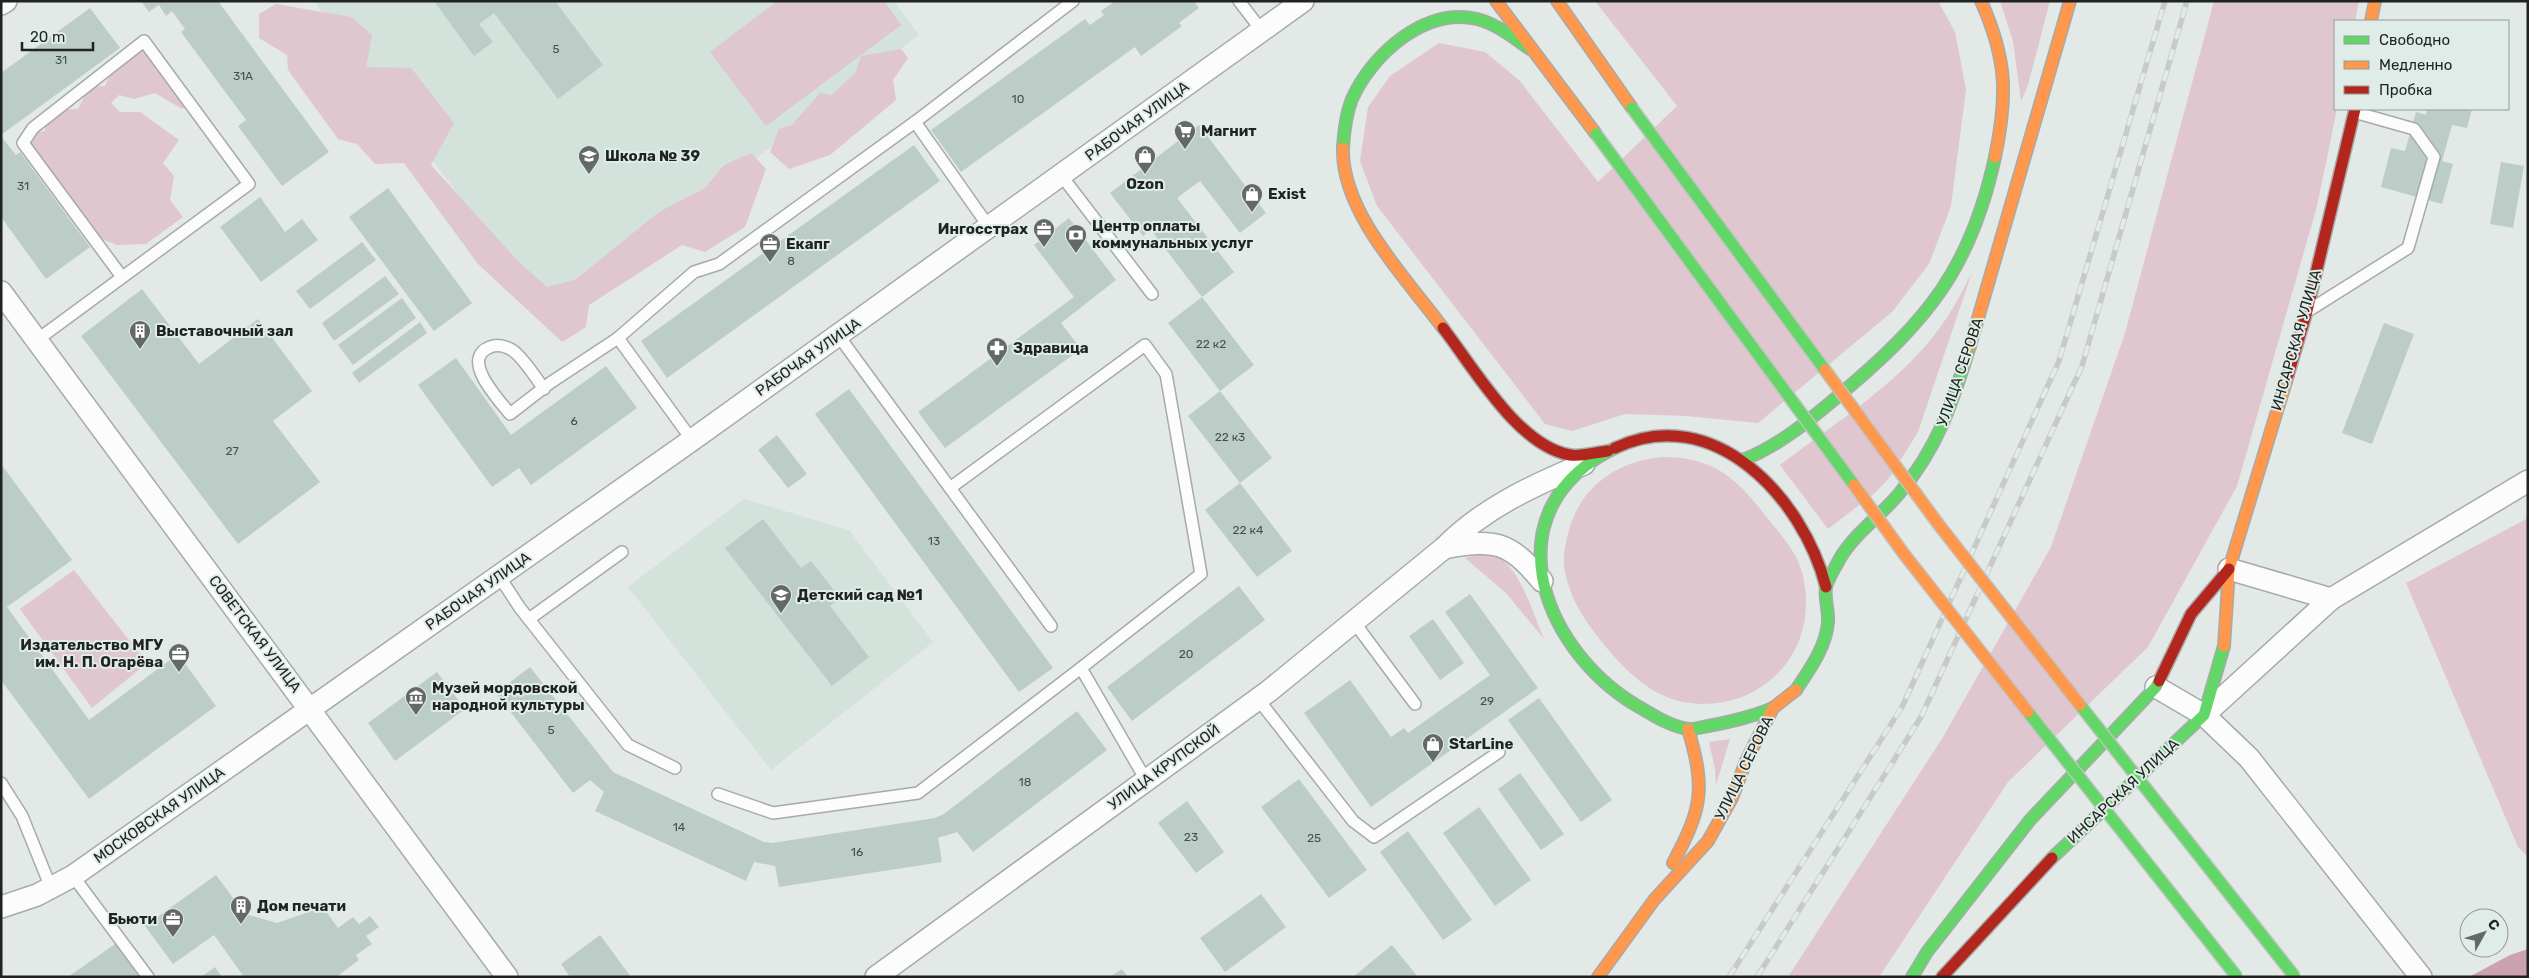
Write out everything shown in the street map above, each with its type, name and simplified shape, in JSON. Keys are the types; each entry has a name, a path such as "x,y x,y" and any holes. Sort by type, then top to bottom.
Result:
{"street":[{"path":"1,4 6,1"},
{"name":"РАБОЧАЯ УЛИЦА","path":"310,709 692,440 1303,1"},
{"path":"1496,1 1596,134 1904,554 2237,977"},
{"path":"1557,1 1632,108 1939,525 2296,977"},
{"path":"1742,460 1767,452 1788,439 1888,354 1924,316 1956,271 1967,247 1984,197 2004,110 2004,80 2001,54 1994,28 1981,1"},
{"name":"УЛИЦА СЕРОВА","path":"1598,977 1654,900 1708,841 1732,798 1746,761 1773,708 1796,690 1817,656 1824,641 1828,622 1826,587 1850,542 1897,496 1930,452 1948,415 1978,320 2070,1"},
{"path":"2371,20 2375,1"},
{"path":"1533,51 1499,28 1476,18 1453,17 1430,22 1410,32 1386,52 1368,73 1352,100 1344,130 1343,164 1351,196 1368,228 1517,425 1544,446 1571,455 1603,454"},
{"name":"ИНСАРСКАЯ УЛИЦА","path":"1942,977 2070,839 2204,714 2226,638 2229,569 2307,311 2355,110"},
{"name":"СОВЕТСКАЯ УЛИЦА","path":"1,292 507,977"},
{"path":"1773,708 1748,720 1688,729 1632,704 1605,683 1566,636 1553,614 1542,581 1538,552 1545,520 1558,495 1574,477 1603,454 1644,437 1672,436 1701,442 1742,460 1765,481 1801,524 1820,558 1826,587"},
{"name":"УЛИЦА КРУПСКОЙ","path":"876,977 1258,699 1462,532 1497,506 1538,483 1603,454"},
{"path":"2204,714 2331,599 2528,482"},
{"path":"1444,548 1478,543 1497,544 1511,550 1522,559 1542,581"},
{"path":"2229,569 2331,599"},
{"name":"ИНСАРСКАЯ УЛИЦА","path":"1912,977 1927,952 2030,820 2156,687 2191,614 2229,569"},
{"path":"2156,687 2204,714 2249,758 2421,976"},
{"name":"МОСКОВСКАЯ УЛИЦА","path":"1,907 51,888 73,876 310,709"},
{"name":"УЛИЦА СЕРОВА","path":"1654,900 1695,824 1702,790 1699,770 1688,729"}],"lane":[{"path":"544,389 513,350 500,345 488,347 480,356 478,367 482,377 510,414 618,338 694,272 719,264 915,122 1073,1"},
{"path":"1239,1 1262,31"},
{"path":"37,340 249,184 144,41 33,128 22,143 122,277"},
{"path":"2307,311 2408,248 2434,158 2414,129 2355,110"},
{"path":"915,122 989,227"},
{"path":"1061,175 1152,294"},
{"path":"838,335 1051,626"},
{"path":"618,338 692,440"},
{"path":"718,794 773,813 918,792 1201,574 1166,374 1145,345 950,488"},
{"path":"529,619 622,552"},
{"path":"499,576 529,619 628,745 676,768"},
{"path":"1354,622 1415,704"},
{"path":"1081,668 1146,780"},
{"path":"1258,699 1353,821 1374,837 1499,752"},
{"path":"1,783 22,816 51,888"},
{"path":"73,876 148,977"}],"shaded area":[{"name":"Школа № 39","path":"314,1 894,1 919,35 548,315"},
{"path":"777,1 884,1 901,25 766,126 710,52"},
{"path":"1595,1 1938,1 1955,32 1966,89 1951,206 1929,264 1892,312 1758,423 1686,416 1625,414 1572,431 1545,424 1377,206 1360,161 1368,107 1390,76 1439,43 1485,52 1519,80 1598,182 1677,106"},
{"path":"2000,1 2050,1 2028,85 2021,101 2013,41"},
{"path":"2214,1 2359,1 2355,20 2334,20 2334,110 2337,110 2317,206 2237,486 2148,647 2008,782 1879,977 1788,977 1943,737 2051,547 2125,333"},
{"path":"276,4 351,17 372,35 366,67 411,68 454,123 431,165 518,261 547,287 575,280 659,212 705,188 724,165 751,153 766,169 745,227 705,252 682,245 589,305 586,327 562,342 478,264 404,163 375,164 357,144 338,139 288,70 287,55 259,38 259,14"},
{"path":"150,43 187,88 191,102 182,109 155,93 134,99 119,95 111,103 120,112 140,112 179,140 163,163 174,176 170,200 183,217 146,244 117,245 91,235 28,149 27,134 45,131 47,118 58,110 78,109 89,87 105,86 111,72"},
{"path":"901,49 908,58 893,80 896,100 830,155 789,169 770,152 779,129 792,125 820,93 832,95 856,72 861,56"},
{"path":"1972,272 1918,432 1890,477 1876,492 1828,529 1780,465 1857,408 1912,361 1941,327 1958,300"},
{"path":"1663,457 1683,458 1703,463 1723,472 1742,488 1787,543 1798,561 1803,575 1806,604 1805,619 1802,633 1789,660 1768,682 1747,695 1732,700 1704,704 1686,702 1669,698 1654,691 1640,681 1614,656 1589,626 1571,592 1565,572 1564,555 1572,521 1579,505 1589,492 1614,471 1629,464"},
{"name":"Детский сад №1","path":"744,499 849,530 933,642 771,770 628,587"},
{"path":"2528,518 2528,857 2518,847 2406,583"},
{"path":"1482,553 1498,557 1513,571 1526,594 1544,639 1506,593 1465,558"},
{"path":"74,570 147,663 92,708 20,609"},
{"path":"1730,739 1716,785 1715,769 1709,742"},
{"path":"2528,949 2528,977 2469,977 2504,958 2509,958 2510,955"}],"building":[{"path":"141,1 218,1 329,152 282,186 238,126 246,120 181,32 185,29 172,11 166,16 159,5 149,12"},
{"path":"434,1 555,1 603,65 558,99 494,13 479,24 493,42 474,56"},
{"path":"1115,1 1194,1 1199,8 1179,23 1182,26 1141,56 1135,47 961,172 931,130 1085,19 1090,25 1104,15 1101,11"},
{"path":"90,8 120,48 1,135 1,73"},
{"path":"2427,110 2472,110 2467,128 2452,125 2442,161 2453,164 2442,204 2381,187 2391,148 2405,151 2416,112 2426,115"},
{"path":"1199,125 1266,213 1240,233 1200,181 1177,198 1234,272 1202,297 1151,230 1143,236 1110,193"},
{"path":"1,136 16,155 20,152 90,247 46,279 1,217"},
{"path":"914,145 940,181 667,378 641,341"},
{"path":"2501,162 2524,166 2513,228 2490,224"},
{"path":"388,188 472,303 434,331 349,217"},
{"path":"260,197 285,232 302,219 318,240 261,282 220,227"},
{"path":"1069,218 1116,280 1061,323 1081,349 945,448 918,412 1074,297 1034,245"},
{"path":"362,242 376,260 310,309 296,291"},
{"path":"385,276 399,294 334,341 322,323"},
{"path":"142,289 199,364 258,319 312,391 273,421 320,482 238,544 81,336"},
{"path":"1202,297 1254,365 1220,391 1168,323"},
{"path":"402,298 416,318 353,365 338,345"},
{"path":"420,322 427,333 359,383 352,373"},
{"path":"2384,323 2414,334 2372,444 2342,433"},
{"path":"456,358 511,435 606,366 637,408 531,485 519,468 492,487 418,385"},
{"path":"849,389 1053,668 1019,692 815,414"},
{"path":"1220,391 1272,458 1240,483 1188,416"},
{"path":"777,435 807,474 788,488 758,450"},
{"path":"1,464 72,560 7,607 89,720 178,654 216,706 89,799 1,680"},
{"path":"1240,483 1292,551 1257,577 1205,510"},
{"path":"763,519 801,568 811,561 840,598 830,606 869,657 832,686 725,548"},
{"path":"1239,586 1265,620 1132,721 1107,687"},
{"path":"1470,594 1538,688 1371,807 1304,713 1350,680 1391,737 1404,728 1408,733 1490,675 1445,612"},
{"path":"1433,619 1464,663 1440,680 1409,636"},
{"path":"530,667 613,772 764,842 772,843 935,818 944,814 1077,711 1107,750 973,852 957,832 938,838 942,862 779,887 775,866 754,862 746,881 595,811 604,792 590,780 573,793 496,693"},
{"name":"Музей мордовской народной культуры","path":"437,672 465,709 395,761 368,723"},
{"path":"1539,698 1612,800 1581,822 1508,720"},
{"path":"1520,773 1564,834 1541,850 1498,789"},
{"path":"1299,779 1367,870 1329,898 1261,807"},
{"path":"1187,801 1224,852 1196,873 1158,823"},
{"path":"1479,807 1531,880 1495,906 1443,833"},
{"path":"1408,831 1472,920 1443,940 1380,852"},
{"name":"Дом печати","path":"216,875 245,914 277,923 323,907 338,928 353,917 359,924 370,916 379,927 366,936 372,944 356,955 359,960 336,977 244,977 214,935 173,964 145,926"},
{"path":"1261,894 1286,927 1225,972 1200,938"},
{"path":"600,935 631,977 570,977 561,964"},
{"path":"118,942 143,977 68,977"},
{"path":"1392,945 1418,977 1353,977"},
{"path":"215,967 222,977 201,977"},
{"path":"1122,969 1128,977 1110,977"}],"railway":[{"path":"1729,977 1902,707 2059,361 2165,1"},
{"path":"1757,977 1921,717 2082,366 2187,1"}],"traffic: fast":[{"path":"1343,148 1348,111 1361,82 1387,51 1402,38 1420,27 1438,20 1458,17 1477,19 1498,28 1530,49"},
{"path":"1632,108 1825,370"},
{"path":"1596,134 1854,485"},
{"path":"1743,460 1783,439 1819,412 1873,366 1922,315 1942,289 1959,261 1985,196 1995,157"},
{"path":"1796,690 1821,649 1827,631 1826,591 1830,577 1852,542 1898,495 1924,460 1950,406 1970,346"},
{"path":"1615,448 1576,474 1552,505 1541,540 1542,576 1554,613 1574,648 1601,679 1634,704 1675,726 1694,729 1749,717 1773,708"},
{"path":"2052,858 2204,715 2224,646"},
{"path":"1912,977 1927,952 2030,820 2156,687 2159,681"},
{"path":"2080,705 2295,977"},
{"path":"2028,712 2237,977"}],"traffic: slow":[{"path":"1496,1 1596,134"},
{"path":"1557,1 1632,108"},
{"path":"1981,1 1996,41 2003,78 2002,115 1995,157"},
{"path":"1970,346 2070,1"},
{"path":"2371,20 2375,1"},
{"path":"1343,148 1345,172 1364,220 1378,243 1443,328"},
{"path":"1825,370 1939,525 2080,705"},
{"path":"2224,646 2229,569 2288,375"},
{"path":"1854,485 1904,554 2028,712"},
{"path":"1598,977 1654,900 1708,841 1732,798 1746,761 1773,708 1796,690"},
{"path":"1673,863 1690,828 1698,798 1697,768 1688,729"}],"traffic: jam":[{"path":"2288,375 2307,311 2355,110"},
{"path":"1443,328 1499,403 1533,437 1551,449 1570,455 1608,451"},
{"path":"1615,448 1652,437 1686,437 1719,448 1749,466 1775,492 1797,521 1814,554 1826,587"},
{"path":"2159,681 2191,614 2229,569"},
{"path":"1942,977 2052,858"}],"place":[{"name":"Магнит","path":"1185,150"},
{"name":"Школа № 39","path":"589,175"},
{"name":"Ozon","path":"1145,175"},
{"name":"Exist","path":"1252,213"},
{"name":"Ингосстрах","path":"1044,248"},
{"name":"Центр оплаты коммунальных услуг","path":"1076,254"},
{"name":"Екапг","path":"770,263"},
{"name":"Выставочный зал","path":"140,350"},
{"name":"Здравица","path":"997,367"},
{"name":"Детский сад №1","path":"781,614"},
{"name":"Издательство МГУ им. Н. П. Огарёва","path":"179,673"},
{"name":"Музей мордовской народной культуры","path":"416,716"},
{"name":"StarLine","path":"1433,763"},
{"name":"Дом печати","path":"241,925"},
{"name":"Бьюти","path":"173,938"}]}
